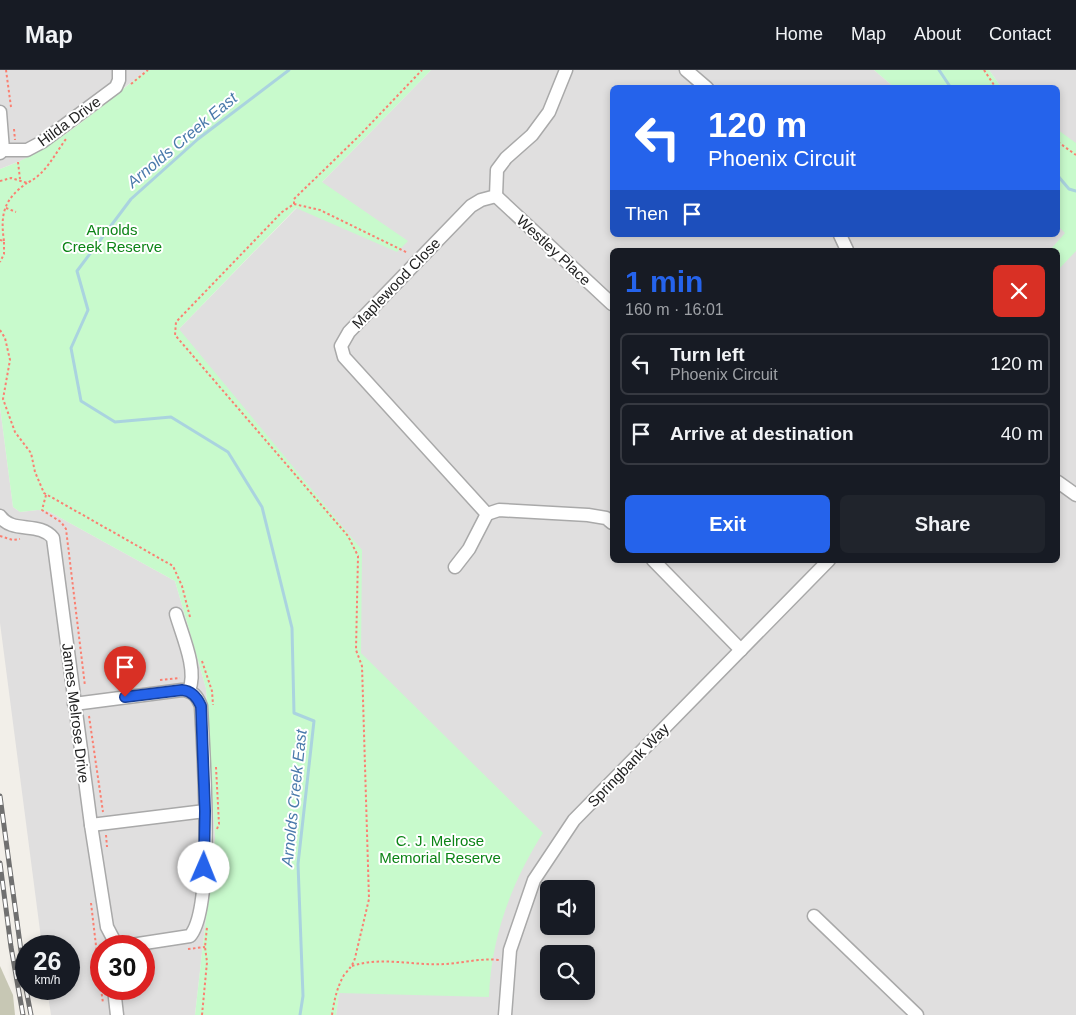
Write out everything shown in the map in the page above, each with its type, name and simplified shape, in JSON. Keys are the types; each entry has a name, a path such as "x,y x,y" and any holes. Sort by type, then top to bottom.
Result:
{"street":[{"name":"Hilda Drive","path":"2,151 26,150 57,132 116,87 119,70"},
{"path":"496,196 497,170 506,158 532,135 549,112 566,70"},
{"path":"686,70 704,85"},
{"path":"0,112 2,151"},
{"name":"Maplewood Close","path":"487,514 344,357 341,346 349,332 470,206 481,200 496,196"},
{"name":"Westley Place","path":"496,196 610,302"},
{"path":"1060,483 1076,495"},
{"path":"454,567 469,549 487,514 499,510 588,514 606,518 610,521"},
{"name":"James Melrose Drive","path":"0,516 7,523 13,525 40,528 48,532 53,538 91,825 107,927 111,935"},
{"path":"656,563 740,650"},
{"name":"Springbank Way","path":"506,1015 510,950 534,880 574,820 826,563"},
{"path":"176,614 191,664 192,683 188,690"},
{"path":"74,704 188,690 197,696 201,706 205,811 204,868 198,922 195,931 190,936 155,941"},
{"path":"91,825 205,811"},
{"path":"814,916 917,1015"},
{"path":"115,1000 117,1015"}],"path":[{"path":"294,204 294,199 359,136 422,70"},
{"path":"984,70 994,85"},
{"path":"1060,143 1076,155"},
{"path":"0,262 4,254 2,217 14,192 27,183"},
{"path":"332,1015 334,999 344,976 352,966 369,898 362,666 356,650 358,556 348,536 175,335 176,322 282,212 294,204 320,210 420,259"},
{"path":"6,208 16,212"},
{"path":"0,240 4,241"},
{"path":"0,330 5,338 10,360 3,399 15,432 31,453 35,472 44,493 173,566 182,586 191,622"},
{"path":"200,659 204,665 212,691 213,709"},
{"path":"216,764 219,821 217,831"},
{"path":"202,1015 207,962 205,947 207,926"},
{"path":"352,966 366,961 445,964 467,960 493,960"}],"shaded area":[{"path":"0,70 147,70 54,142 30,157 0,169"},
{"path":"431,70 874,70 892,85 610,85 610,237 1060,237 1060,85 1000,85 989,70 1076,70 1076,1015 336,1015 359,826 179,329"},
{"path":"0,407 13,507 20,512 48,511 175,581 206,688 215,838 195,1015 51,1015 49,1000 80,1000 80,935 41,935 0,623"},
{"path":"0,966 13,995 15,1015 0,1015"}],"green space":[{"name":"Arnolds Creek Reserve","path":"147,70 431,70 322,182 408,241 397,252 296,208 179,329 362,550 361,653 543,833 521,871 505,912 494,954 489,997 339,993 336,1015 195,1015 215,838 206,688 175,581 48,511 20,512 13,507 0,407 0,169 20,161 58,139"},
{"path":"874,70 989,70 1000,85 892,85"},
{"path":"1060,131 1076,143 1076,251 1060,268 1060,248 1052,248 1065,233 1060,228"}],"waterway":[{"name":"Arnolds Creek East","path":"289,70 198,139 131,199 77,271 88,310 71,348 81,401 115,422 171,417 228,452 262,507 292,628 294,713 314,721 298,864 303,996 300,1015"},
{"path":"939,70 949,85"},
{"path":"1060,178 1069,189 1076,191"}],"railway":[{"path":"0,796 19,935"},
{"path":"0,863 11,947 23,1015"},
{"path":"28,1000 31,1015"}],"route":[{"path":"125,697 182,690 188,690 197,696 201,706 205,811 204,868"}],"park label":[{"name":"C. J. Melrose Memorial Reserve","path":"440,848"}]}
